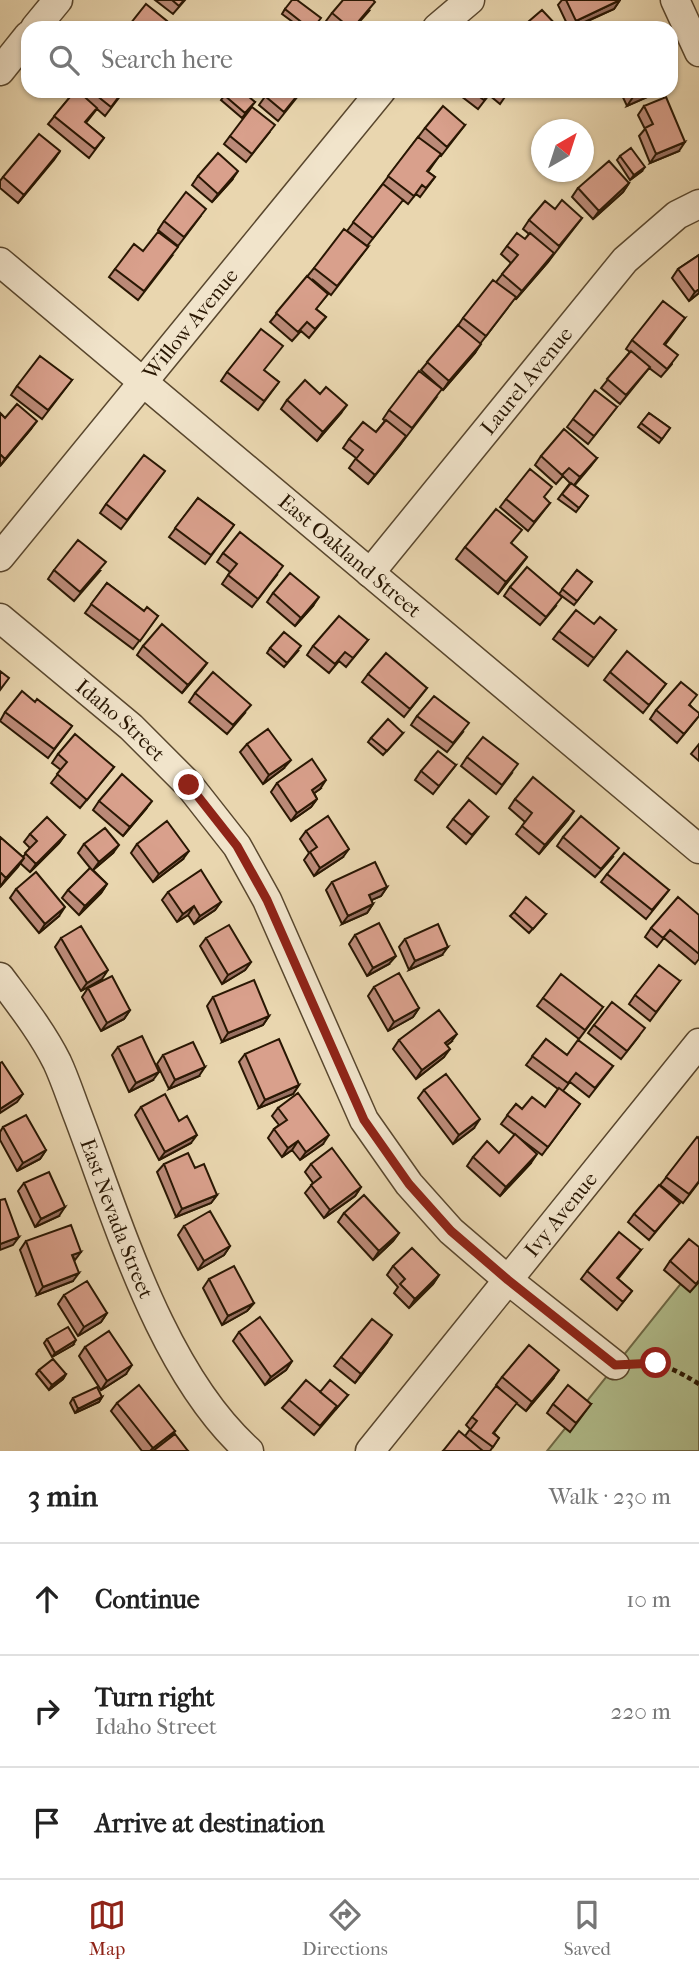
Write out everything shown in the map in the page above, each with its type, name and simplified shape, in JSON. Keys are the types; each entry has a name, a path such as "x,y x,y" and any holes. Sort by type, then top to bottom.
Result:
{"street":[{"path":"41,21 58,0"},
{"path":"446,21 470,0"},
{"path":"675,0 699,52"},
{"path":"0,71 21,45"},
{"name":"Willow Avenue","path":"0,557 374,98"},
{"name":"Laurel Avenue","path":"370,573 625,260 677,215 699,204"},
{"name":"East Oakland Street","path":"0,262 699,849"},
{"name":"Idaho Street","path":"0,618 131,727 189,785 237,846 267,900 364,1120 409,1184 451,1231 615,1365"},
{"name":"East Nevada Street","path":"0,978 33,1023 56,1061 152,1309 205,1400 249,1451"},
{"name":"Ivy Avenue","path":"370,1451 699,1043"}],"path":[{"path":"615,1365 656,1363 680,1372 699,1384"}],"green space":[{"path":"699,1261 699,1451 547,1451"}],"building":[{"path":"172,0 184,0 179,6"},
{"path":"292,0 297,0 321,18 319,21 300,21 285,9"},
{"path":"343,0 375,2 359,21 342,21 332,13"},
{"path":"566,0 620,0 576,21"},
{"path":"146,4 167,21 133,21"},
{"path":"542,10 552,21 529,21"},
{"path":"69,98 86,98 97,108 85,122 104,138 95,149 54,116"},
{"path":"100,98 118,98 111,107"},
{"path":"228,98 250,98 255,102 245,113"},
{"path":"267,98 295,98 284,112"},
{"path":"666,98 685,142 656,154 645,128 653,124 644,106"},
{"path":"443,106 465,125 447,147 425,128"},
{"path":"252,107 275,125 252,154 230,136"},
{"path":"39,134 60,151 24,195 3,177"},
{"path":"418,137 441,154 427,171 435,177 426,188 422,185 414,196 388,176"},
{"path":"631,148 645,167 634,175 620,156"},
{"path":"218,153 238,171 218,194 198,176"},
{"path":"609,161 629,183 599,211 578,188 585,182 594,182 594,174"},
{"path":"383,184 403,200 373,238 353,222"},
{"path":"186,192 206,209 184,237 164,221"},
{"path":"562,200 582,218 559,246 529,220 545,201 555,209"},
{"path":"344,229 368,247 337,286 314,268"},
{"path":"158,232 178,247 144,291 115,269 134,244 143,251"},
{"path":"517,233 525,239 530,233 554,253 522,291 502,274 518,255 507,246"},
{"path":"699,255 699,289 695,292 678,269"},
{"path":"307,276 328,294 316,309 326,317 315,329 307,322 298,332 276,313"},
{"path":"493,280 516,297 486,336 463,318"},
{"path":"663,301 685,318 664,344 678,355 667,369 632,340"},
{"path":"458,325 481,344 449,381 427,362"},
{"path":"261,329 283,346 264,370 279,382 264,401 227,372"},
{"path":"631,351 650,367 626,395 607,379"},
{"path":"40,356 72,380 48,410 17,386"},
{"path":"419,371 442,389 412,428 389,410"},
{"path":"305,380 320,394 326,387 347,405 323,432 287,400"},
{"path":"595,390 617,407 594,436 573,419"},
{"path":"17,404 37,421 5,459 0,454 0,413 5,418"},
{"path":"649,413 670,428 662,439 641,423"},
{"path":"386,420 406,436 375,475 356,459 363,450 349,439 363,422 376,432"},
{"path":"564,429 597,458 580,477 569,468 562,475 541,456"},
{"path":"144,455 165,471 127,520 106,504"},
{"path":"530,469 552,487 544,497 550,503 534,522 506,499"},
{"path":"571,483 588,496 579,508 562,494"},
{"path":"198,498 234,525 211,555 175,528"},
{"path":"496,509 522,530 511,543 527,557 506,582 465,547"},
{"path":"240,532 283,566 258,599 228,575 237,564 223,553"},
{"path":"78,540 106,562 80,592 54,570"},
{"path":"527,567 562,597 546,617 510,587"},
{"path":"577,570 592,582 577,601 562,589"},
{"path":"290,573 319,597 301,618 273,593"},
{"path":"107,583 144,611 147,607 158,616 140,641 91,604"},
{"path":"576,610 594,624 600,617 616,630 594,658 559,631"},
{"path":"339,616 368,640 353,658 345,652 335,664 313,646"},
{"path":"162,624 207,663 188,685 143,646"},
{"path":"284,632 301,646 287,663 270,648"},
{"path":"627,651 666,684 649,705 610,672"},
{"path":"386,653 427,688 410,709 368,674"},
{"path":"0,671 9,678 0,690"},
{"path":"213,672 251,705 233,725 195,693"},
{"path":"681,682 697,695 689,705 699,713 684,734 656,710"},
{"path":"22,691 72,726 54,749 5,712"},
{"path":"434,696 469,723 453,743 417,716"},
{"path":"388,719 403,733 387,751 371,738"},
{"path":"268,729 291,760 269,775 247,744"},
{"path":"75,734 114,767 87,800 57,774 67,762 58,754"},
{"path":"483,737 518,764 502,785 467,757"},
{"path":"438,751 456,765 439,786 421,771"},
{"path":"312,759 326,780 312,790 317,799 297,813 277,783"},
{"path":"122,774 152,801 130,827 99,801"},
{"path":"533,777 574,811 545,845 522,826 532,813 515,799"},
{"path":"469,800 488,817 472,835 453,819"},
{"path":"328,816 349,849 320,868 310,852 317,847 306,831"},
{"path":"581,816 619,848 601,869 563,837"},
{"path":"47,817 65,835 36,864 25,853 37,841 30,834"},
{"path":"167,821 189,851 159,874 137,844"},
{"path":"105,828 119,845 99,862 84,844"},
{"path":"0,837 24,858 6,878 0,872"},
{"path":"624,853 669,890 652,910 607,874"},
{"path":"375,862 387,887 369,895 373,904 348,916 332,882"},
{"path":"90,868 107,884 85,906 68,890"},
{"path":"201,870 221,902 200,916 194,906 183,914 168,892"},
{"path":"36,872 65,907 45,924 16,889"},
{"path":"526,897 546,914 533,929 514,912"},
{"path":"678,897 699,915 699,954 670,930 663,938 651,928"},
{"path":"379,923 396,956 373,968 355,935"},
{"path":"438,924 448,947 415,961 405,939"},
{"path":"229,925 251,962 228,975 206,938"},
{"path":"81,926 108,970 87,983 61,938"},
{"path":"659,965 680,981 656,1012 635,995"},
{"path":"399,973 419,1008 394,1022 374,987"},
{"path":"561,974 603,1007 585,1030 543,998"},
{"path":"112,976 130,1010 107,1023 88,988"},
{"path":"254,980 269,1016 228,1033 213,997"},
{"path":"612,1002 645,1028 627,1051 594,1025"},
{"path":"439,1010 457,1034 445,1043 450,1049 422,1070 399,1040"},
{"path":"142,1036 159,1072 136,1083 118,1047"},
{"path":"279,1039 299,1085 265,1100 245,1054"},
{"path":"546,1039 567,1055 578,1040 613,1066 595,1088 576,1073 568,1083 532,1056"},
{"path":"193,1042 205,1067 175,1080 163,1055"},
{"path":"2,1062 23,1094 0,1109 0,1063"},
{"path":"446,1074 480,1119 459,1135 424,1090"},
{"path":"559,1088 580,1104 548,1147 507,1115 516,1104 522,1109 532,1097 545,1107"},
{"path":"298,1093 329,1135 306,1152 298,1141 288,1148 274,1129 287,1120 278,1108"},
{"path":"165,1094 179,1121 187,1116 197,1135 165,1152 141,1107"},
{"path":"26,1115 46,1150 23,1163 3,1127"},
{"path":"515,1134 537,1154 506,1187 473,1157 487,1141 499,1153"},
{"path":"697,1137 699,1181 689,1194 666,1177"},
{"path":"332,1148 361,1187 330,1210 311,1185 321,1177 311,1164"},
{"path":"188,1153 195,1168 204,1164 217,1195 182,1209 164,1164"},
{"path":"49,1172 65,1207 41,1219 24,1183"},
{"path":"659,1185 680,1203 655,1232 634,1214"},
{"path":"364,1195 399,1233 379,1251 344,1213"},
{"path":"5,1199 19,1237 0,1244 0,1200"},
{"path":"210,1211 230,1246 204,1261 184,1226"},
{"path":"71,1225 81,1252 72,1255 79,1273 43,1287 26,1241"},
{"path":"619,1232 641,1250 617,1278 632,1291 623,1302 587,1271"},
{"path":"689,1239 699,1247 699,1280 696,1284 670,1261"},
{"path":"412,1248 439,1275 415,1299 400,1284 405,1279 393,1266"},
{"path":"234,1266 254,1303 228,1316 209,1279"},
{"path":"87,1281 107,1313 84,1327 64,1295"},
{"path":"260,1317 292,1361 271,1377 239,1332"},
{"path":"372,1319 392,1335 361,1374 341,1357"},
{"path":"68,1327 76,1340 55,1353 47,1339"},
{"path":"109,1331 132,1365 107,1381 85,1347"},
{"path":"529,1345 559,1370 532,1402 502,1377"},
{"path":"53,1359 66,1374 52,1385 39,1370"},
{"path":"306,1380 337,1406 320,1426 289,1400"},
{"path":"330,1380 348,1395 336,1409 337,1406 320,1392"},
{"path":"139,1385 175,1431 153,1448 117,1403"},
{"path":"568,1385 591,1404 576,1423 553,1404"},
{"path":"496,1386 517,1403 493,1433 499,1438 493,1447 470,1430 477,1421 472,1417"},
{"path":"97,1387 102,1397 78,1409 73,1398"},
{"path":"459,1431 483,1451 443,1451"},
{"path":"175,1434 188,1451 153,1451"}],"route":[{"path":"189,785 237,846 267,900 364,1120 409,1184 451,1231 615,1365 656,1363"}]}
